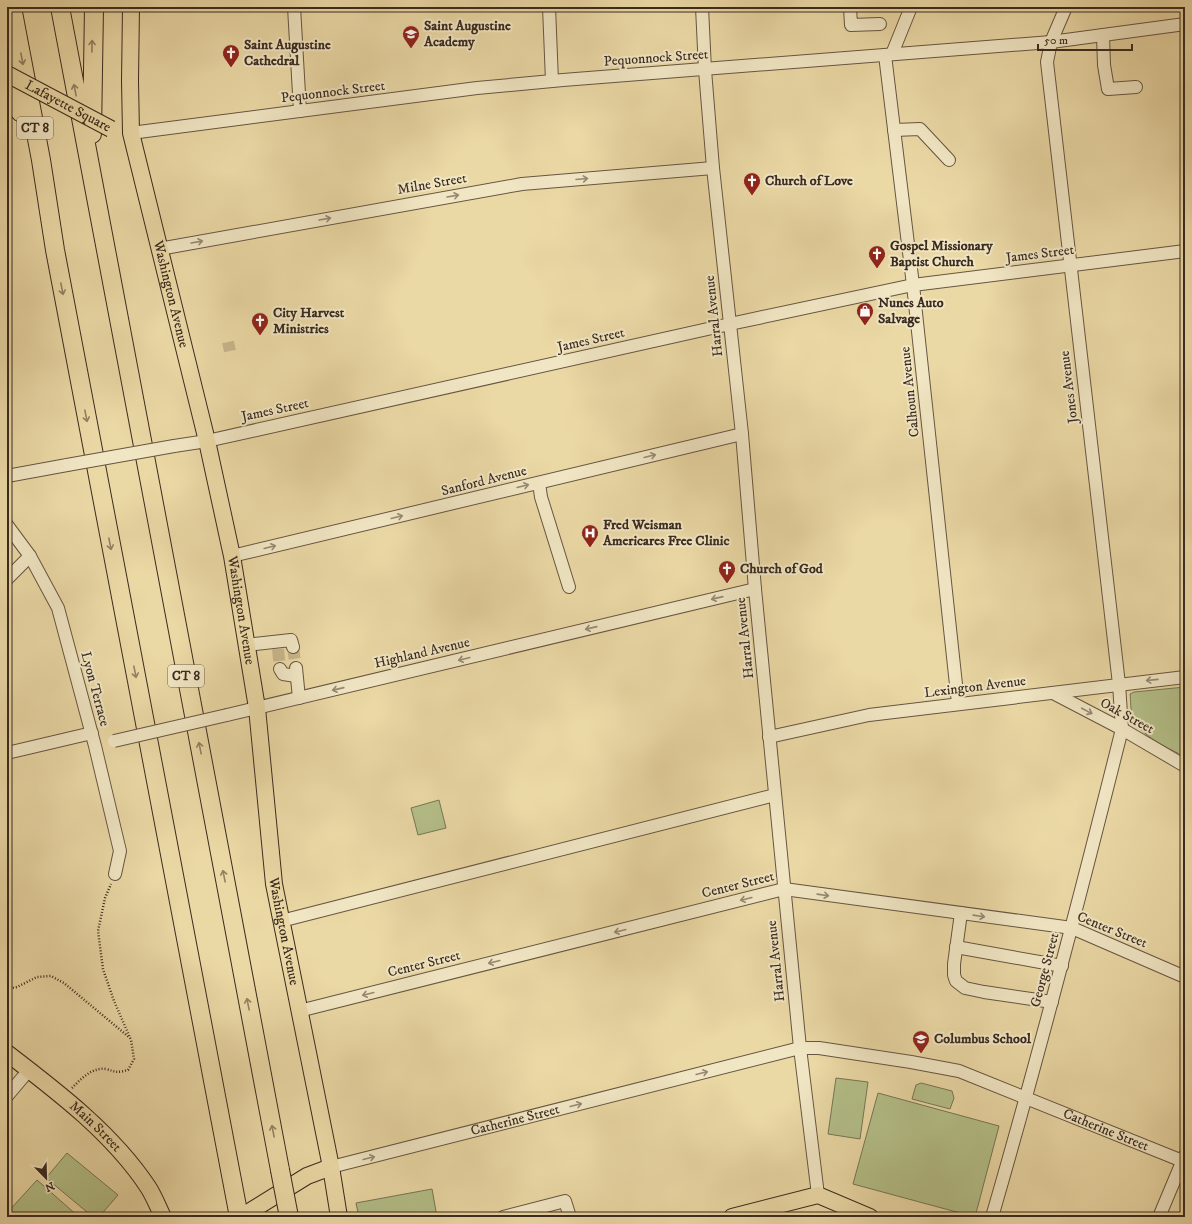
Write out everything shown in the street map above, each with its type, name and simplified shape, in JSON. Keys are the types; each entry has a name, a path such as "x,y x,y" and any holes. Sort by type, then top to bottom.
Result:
{"highway":[{"name":"CT 8","path":"12,7 41,160 55,250 240,1217"},
{"name":"CT 8","path":"60,7 290,1217"},
{"path":"93,183 92,91 94,7"},
{"path":"7,56 41,202 55,250"}],"main road":[{"name":"Washington Avenue","path":"131,7 131,133 207,441 232,556 257,708 268,836 274,884 331,1167 339,1217"},
{"name":"Lafayette Square","path":"7,74 111,129 131,133"},
{"name":"Main Street","path":"7,1054 63,1098 116,1145 149,1188 163,1217"},
{"name":"Catherine Street","path":"240,1217 307,1176 331,1167"},
{"path":"732,1217 818,1194 870,1217"}],"street":[{"path":"294,7 300,111"},
{"path":"549,7 552,81"},
{"name":"Harral Avenue","path":"702,7 705,70 713,168 742,434 755,589 800,1048 818,1194"},
{"path":"850,7 851,25 880,24"},
{"path":"889,55 911,7"},
{"name":"Jones Avenue","path":"1066,7 1051,42 1047,62 1119,684 1122,729"},
{"name":"Pequonnock Street","path":"131,133 477,88 1051,42 1185,24"},
{"path":"1103,35 1104,65 1108,89 1136,87"},
{"name":"Calhoun Avenue","path":"889,55 894,130 913,285 958,703"},
{"path":"894,130 920,129 949,160"},
{"name":"Milne Street","path":"159,249 522,184 713,168"},
{"name":"James Street","path":"7,476 207,441 730,324 913,285 1185,251"},
{"name":"Sanford Avenue","path":"232,556 742,434"},
{"path":"539,483 541,497 569,586"},
{"name":"Lyon Terrace","path":"7,525 30,556 58,608 92,733 120,851 115,874"},
{"path":"7,579 30,556"},
{"name":"Highland Avenue","path":"95,746 755,589"},
{"path":"246,645 277,645 291,640 293,647"},
{"path":"280,669 283,674 296,672 299,698"},
{"name":"Lexington Avenue","path":"769,737 870,715 958,703 1185,677"},
{"name":"Oak Street","path":"1053,693 1122,729 1185,766"},
{"name":"George Street","path":"992,1217 1062,966 1122,729"},
{"path":"7,752 92,733"},
{"path":"281,921 775,795"},
{"name":"Center Street","path":"299,1011 784,889 1072,928 1185,976"},
{"path":"961,913 954,964 954,975 956,981 965,988 1052,1002"},
{"path":"956,947 1062,966"},
{"name":"Catherine Street","path":"331,1167 800,1048 827,1049 911,1062 959,1072 1184,1159"},
{"path":"7,1096 29,1070"},
{"path":"1159,1217 1184,1159"},
{"path":"503,1217 565,1201 570,1217"}],"path":[{"path":"63,1098 81,1078 91,1072 104,1069 118,1073 128,1070 134,1059 131,1040 114,1002 103,969 98,932 105,898 115,874"},
{"path":"7,989 17,987 37,977 51,976 64,984 131,1040"}],"green space":[{"path":"1185,687 1185,757 1155,741 1141,730 1136,724 1132,714 1130,694 1134,692"},
{"path":"439,800 446,828 418,835 411,808"},
{"path":"836,1078 868,1082 860,1139 828,1134"},
{"path":"921,1083 952,1091 954,1098 950,1109 912,1099 916,1085"},
{"path":"878,1093 999,1126 975,1217 853,1184"},
{"path":"67,1153 118,1195 99,1217 93,1217 46,1178"},
{"path":"37,1180 79,1217 7,1217 7,1213"},
{"path":"432,1189 437,1217 359,1217 356,1203"}],"tunnel":[{"path":"228,342 230,351"},
{"path":"293,647 296,668"},
{"path":"278,649 280,669"}],"place":[{"name":"Saint Augustine Academy","path":"411,49"},
{"name":"Saint Augustine Cathedral","path":"231,68"},
{"name":"Church of Love","path":"752,196"},
{"name":"Gospel Missionary Baptist Church","path":"877,269"},
{"name":"Nunes Auto Salvage","path":"865,326"},
{"name":"City Harvest Ministries","path":"260,336"},
{"name":"Fred Weisman Americares Free Clinic","path":"590,548"},
{"name":"Church of God","path":"727,584"},
{"name":"Columbus School","path":"921,1054"}]}
